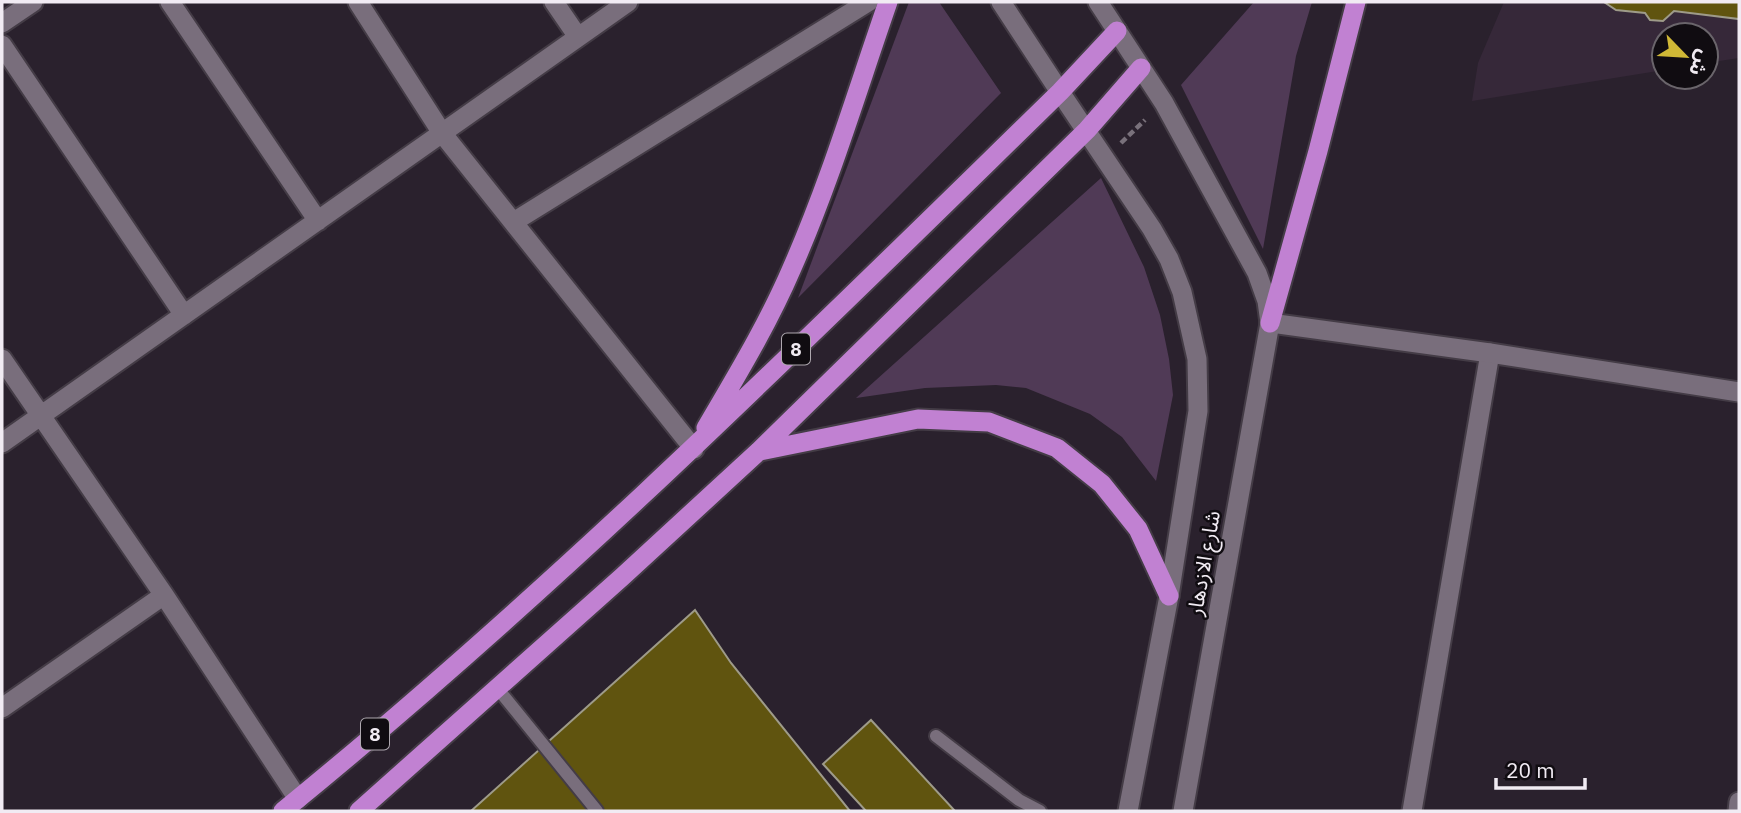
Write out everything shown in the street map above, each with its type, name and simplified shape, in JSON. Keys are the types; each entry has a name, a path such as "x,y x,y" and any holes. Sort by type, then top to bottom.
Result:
{"highway":[{"path":"694,449 756,344 792,268 818,205 888,2"},
{"path":"1270,323 1356,2"},
{"name":"8","path":"291,805 466,657 694,449 1060,92 1117,31"},
{"name":"8","path":"359,811 498,689 759,451 1087,130 1141,68"},
{"path":"759,451 918,419 989,422 1057,448 1102,484 1138,529 1169,596"}],"street":[{"path":"2,23 33,2"},
{"path":"170,2 317,221"},
{"path":"358,2 442,133 694,449"},
{"path":"554,2 578,37"},
{"path":"2,443 628,2"},
{"path":"514,221 869,2"},
{"path":"1000,2 1087,130 1169,259 1182,292 1197,359 1198,411 1169,596 1128,811"},
{"path":"1098,2 1164,103 1257,273 1267,301 1270,323 1490,353 1739,392"},
{"path":"2,45 184,315"},
{"name":"شارع الازدهار","path":"1183,811 1270,323"},
{"path":"1412,811 1490,353"},
{"path":"2,359 164,595 291,805"},
{"path":"2,708 164,595"},
{"path":"1738,811 1739,802"}],"lane":[{"path":"498,689 596,811"},
{"path":"936,736 1019,800 1040,811"}],"path":[{"path":"1105,158 1164,103"}],"shaded area":[{"path":"909,2 939,2 1001,93 798,298"},
{"path":"1254,2 1312,2 1296,56 1263,249 1181,85"},
{"path":"1504,2 1739,2 1739,58 1720,61 1720,21 1650,21 1650,72 1472,101 1478,63"},
{"path":"1101,178 1144,267 1160,315 1169,359 1173,395 1156,481 1122,437 1090,414 1026,388 996,385 925,388 856,398"}],"building":[{"path":"1604,2 1739,2 1739,19 1674,11 1663,21 1650,20 1645,13 1616,10"},
{"path":"695,610 731,663 850,811 471,811"},
{"path":"871,720 955,811 866,811 823,764"}]}
